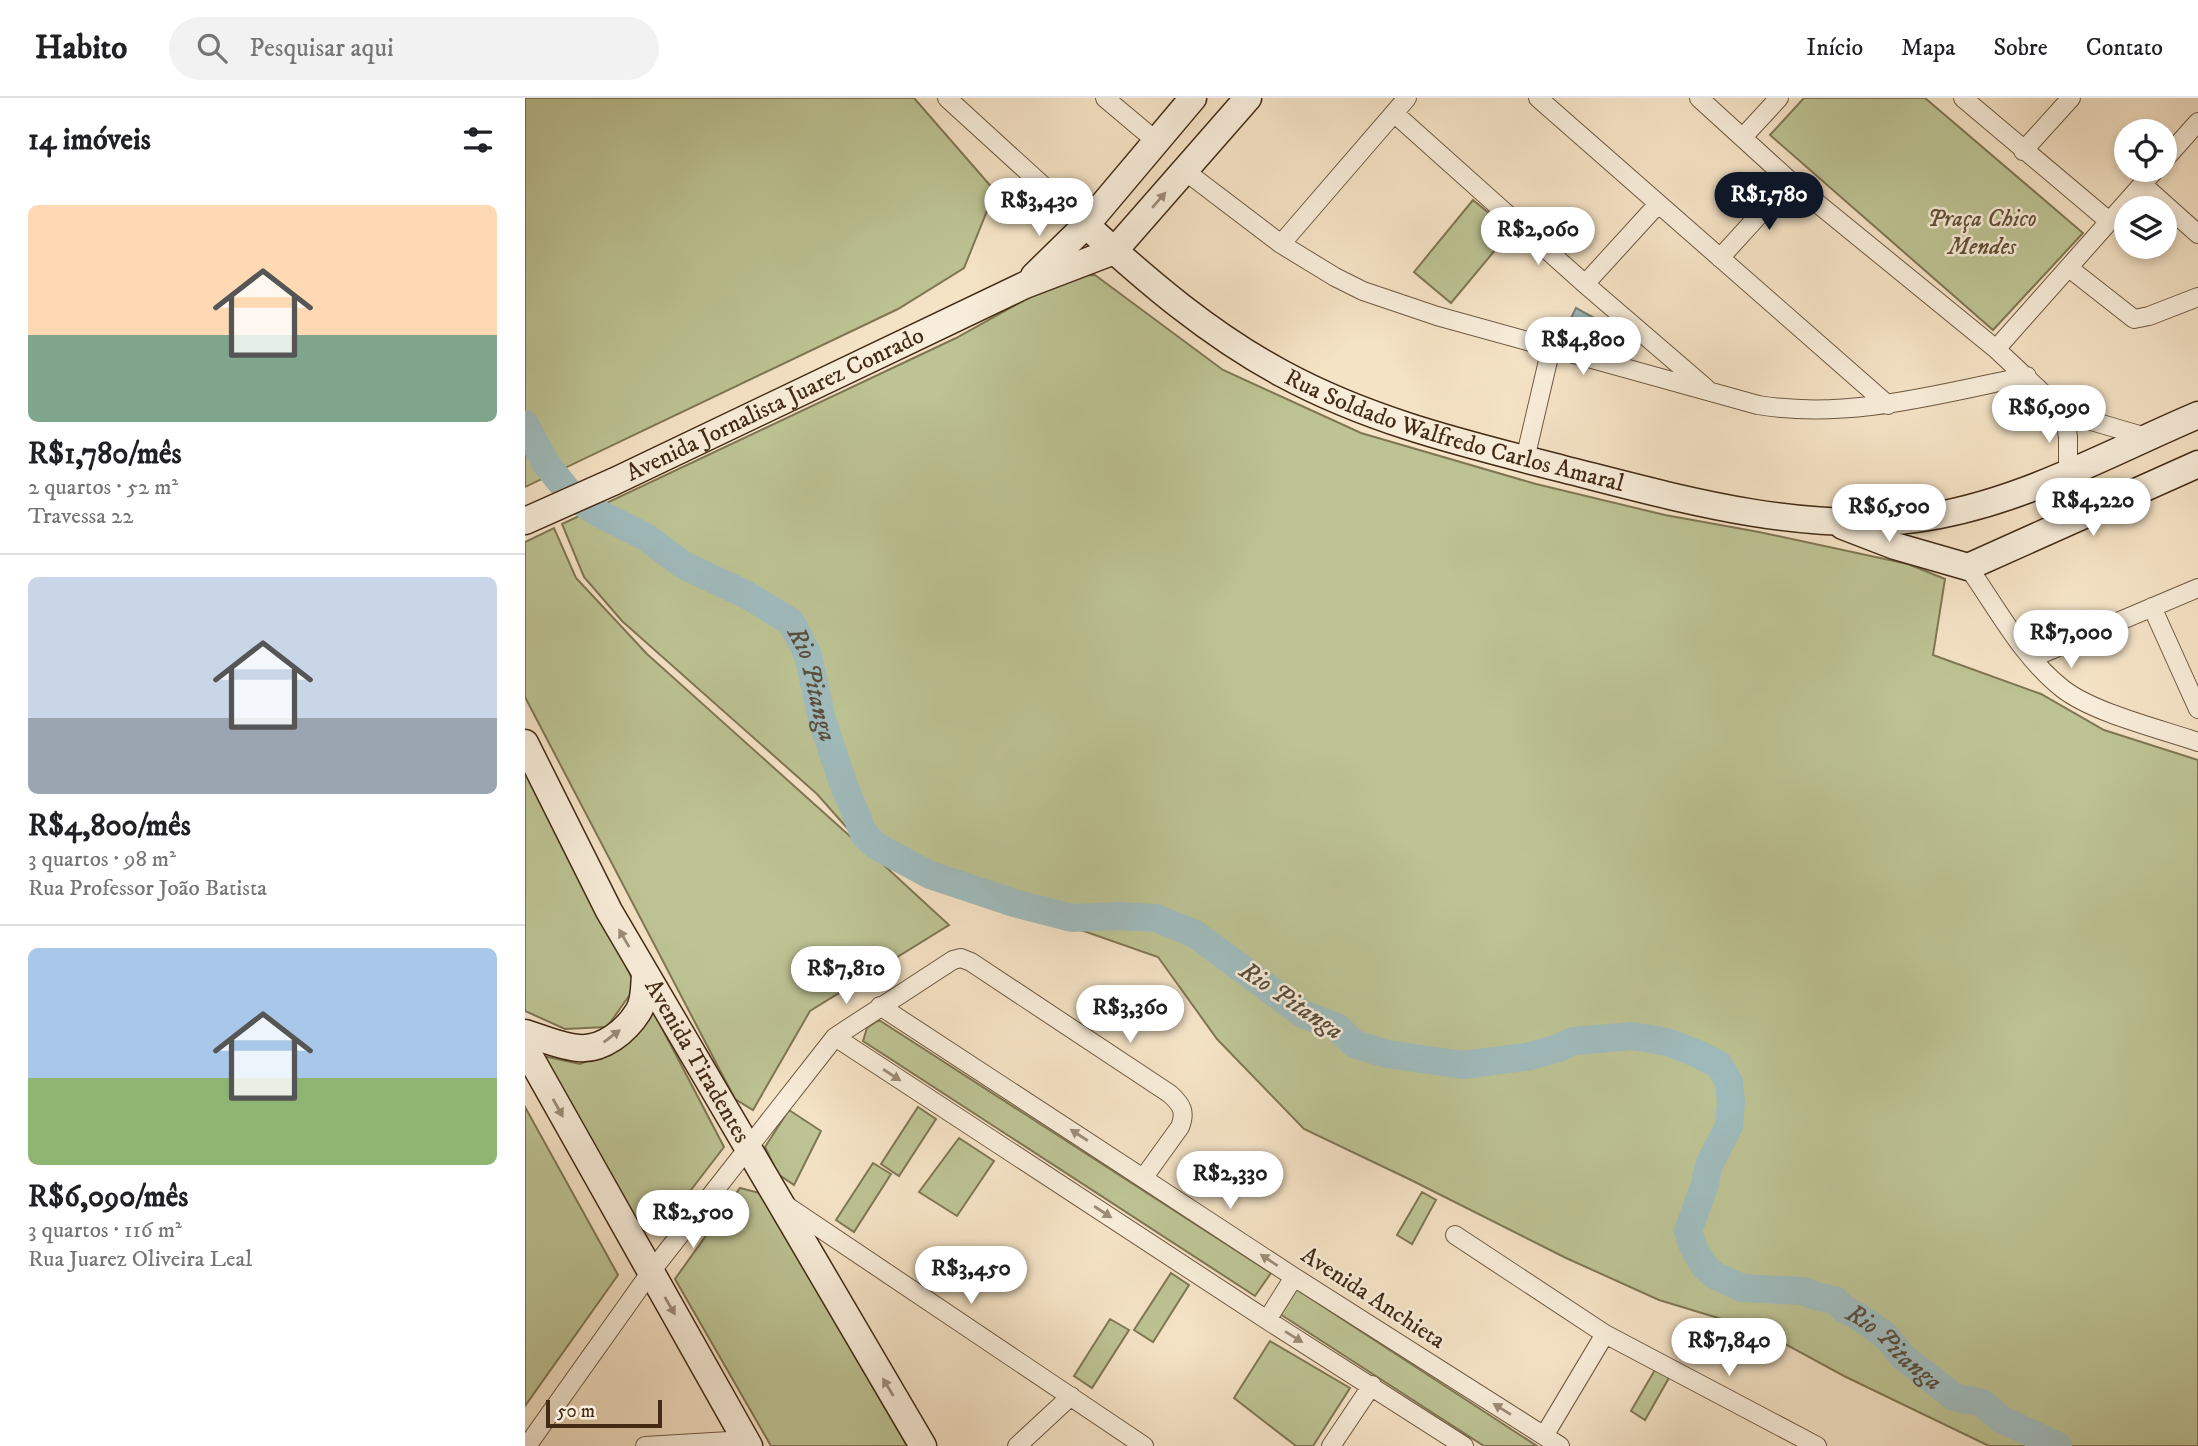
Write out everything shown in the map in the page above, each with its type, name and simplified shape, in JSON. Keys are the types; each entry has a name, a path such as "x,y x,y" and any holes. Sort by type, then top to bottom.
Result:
{"street":[{"path":"947,98 1086,225"},
{"path":"1105,98 1156,142"},
{"name":"Avenida Jornalista Juarez Conrado","path":"1025,285 1086,225 1193,98"},
{"path":"1114,251 1248,98"},
{"path":"1281,244 1407,98"},
{"path":"1538,98 1888,405"},
{"path":"1699,98 1790,181 1996,349 2064,413 2146,437"},
{"path":"1743,137 1780,98"},
{"path":"1963,98 2110,222"},
{"path":"2024,151 2071,98"},
{"path":"1394,113 1585,284 1710,391"},
{"path":"2177,146 2198,122"},
{"path":"1185,171 1281,244 1363,291 1416,310 1758,405 1782,409 1888,405 2027,376"},
{"path":"1720,258 1790,181"},
{"path":"1996,349 2142,184 2198,234"},
{"path":"1585,284 1658,204"},
{"name":"Rua Soldado Walfredo Carlos Amaral","path":"1086,225 1175,303 1215,332 1280,373 1363,412 1431,434 1689,501 1831,522"},
{"name":"Avenida Jornalista Juarez Conrado","path":"529,519 615,481 1025,285 1114,251"},
{"path":"2069,268 2134,319 2198,297"},
{"path":"1525,459 1551,348"},
{"path":"2064,413 2068,437 2068,474"},
{"path":"1831,522 1913,519 1979,505 2068,474 2198,415"},
{"path":"1831,522 1895,546 1968,566 2198,464"},
{"path":"1913,519 1909,526 1910,534 1929,556"},
{"path":"1968,566 2032,658 2063,689 2082,701 2198,742"},
{"path":"2032,658 2198,587"},
{"path":"2152,607 2198,709"},
{"name":"Avenida Tiradentes","path":"525,743 609,911 923,1446"},
{"path":"527,1446 650,1272 748,1151 835,1037 946,964 961,958 1170,1094 1178,1102 1183,1109 1184,1118 1180,1127 1144,1177"},
{"path":"525,1033 579,1048 597,1046 613,1039 638,1012 644,997 645,974"},
{"name":"Avenida Anchieta","path":"880,1006 1294,1277 1560,1446"},
{"path":"835,1037 1464,1446"},
{"path":"525,1048 747,1443 645,1446"},
{"path":"776,1199 1144,1446"},
{"path":"1455,1235 1605,1334 1817,1446"},
{"path":"1267,1320 1294,1277"},
{"path":"1544,1436 1605,1334"},
{"path":"1331,1446 1372,1385"},
{"path":"1017,1446 1071,1396"}],"green space":[{"path":"525,98 914,98 995,191 964,268 898,309 525,487"},
{"name":"Praça Chico Mendes","path":"1804,98 1925,98 2083,233 1993,330 1770,135"},
{"path":"1473,200 1511,231 1451,303 1414,272"},
{"path":"1095,275 1223,370 1361,433 1536,484 1665,515 1908,564 1945,579 1933,655 2041,694 2104,730 2198,760 2198,1446 1989,1446 1844,1376 1761,1331 1659,1300 1566,1258 1304,1129 1217,1039 1158,957 1075,928 969,899 874,856 949,925 810,1011 753,1110 735,1099 525,697 525,542 554,528 576,578 647,654 871,855 817,794 622,621 584,577 562,524 956,338 1068,276"},
{"path":"525,767 636,986 607,1027 565,1029 525,1011"},
{"path":"653,1011 724,1147 657,1234 637,1229 543,1056 580,1064 616,1050"},
{"path":"879,1020 1271,1273 1255,1296 863,1041 867,1028"},
{"path":"525,1107 618,1275 525,1406"},
{"path":"918,1107 936,1119 899,1176 881,1164"},
{"path":"789,1110 821,1131 794,1185 778,1174 765,1147"},
{"path":"959,1138 994,1161 957,1216 919,1192"},
{"path":"873,1163 891,1174 854,1232 836,1220"},
{"path":"740,1188 760,1193 907,1446 771,1446 675,1279"},
{"path":"1422,1192 1436,1200 1412,1244 1397,1235"},
{"path":"1171,1273 1189,1285 1153,1342 1134,1330"},
{"path":"1296,1289 1537,1446 1484,1446 1280,1314"},
{"path":"1110,1319 1129,1330 1092,1388 1074,1376"},
{"path":"1270,1341 1350,1388 1313,1446 1296,1446 1234,1398"},
{"path":"1656,1368 1670,1376 1645,1420 1631,1411"}],"water":[{"path":"1576,308 1616,330 1608,345 1568,324"}],"waterway":[{"name":"Rio Pitanga","path":"525,424 546,464 572,496 598,513 646,537 683,565 747,595 791,622 808,655 822,720 843,783 864,834 876,846 930,875 1014,903 1072,918 1156,918 1195,934 1303,1014 1337,1027 1354,1044 1387,1054 1463,1065 1526,1057 1559,1048 1573,1041 1633,1036 1667,1042 1698,1054 1719,1065 1729,1082 1731,1102 1729,1126 1709,1165 1688,1231 1693,1247 1704,1266 1714,1275 1742,1288 1802,1291 1835,1300 1844,1309 1886,1336 1903,1357 1954,1397 1982,1403 2001,1419 2058,1446"}]}
